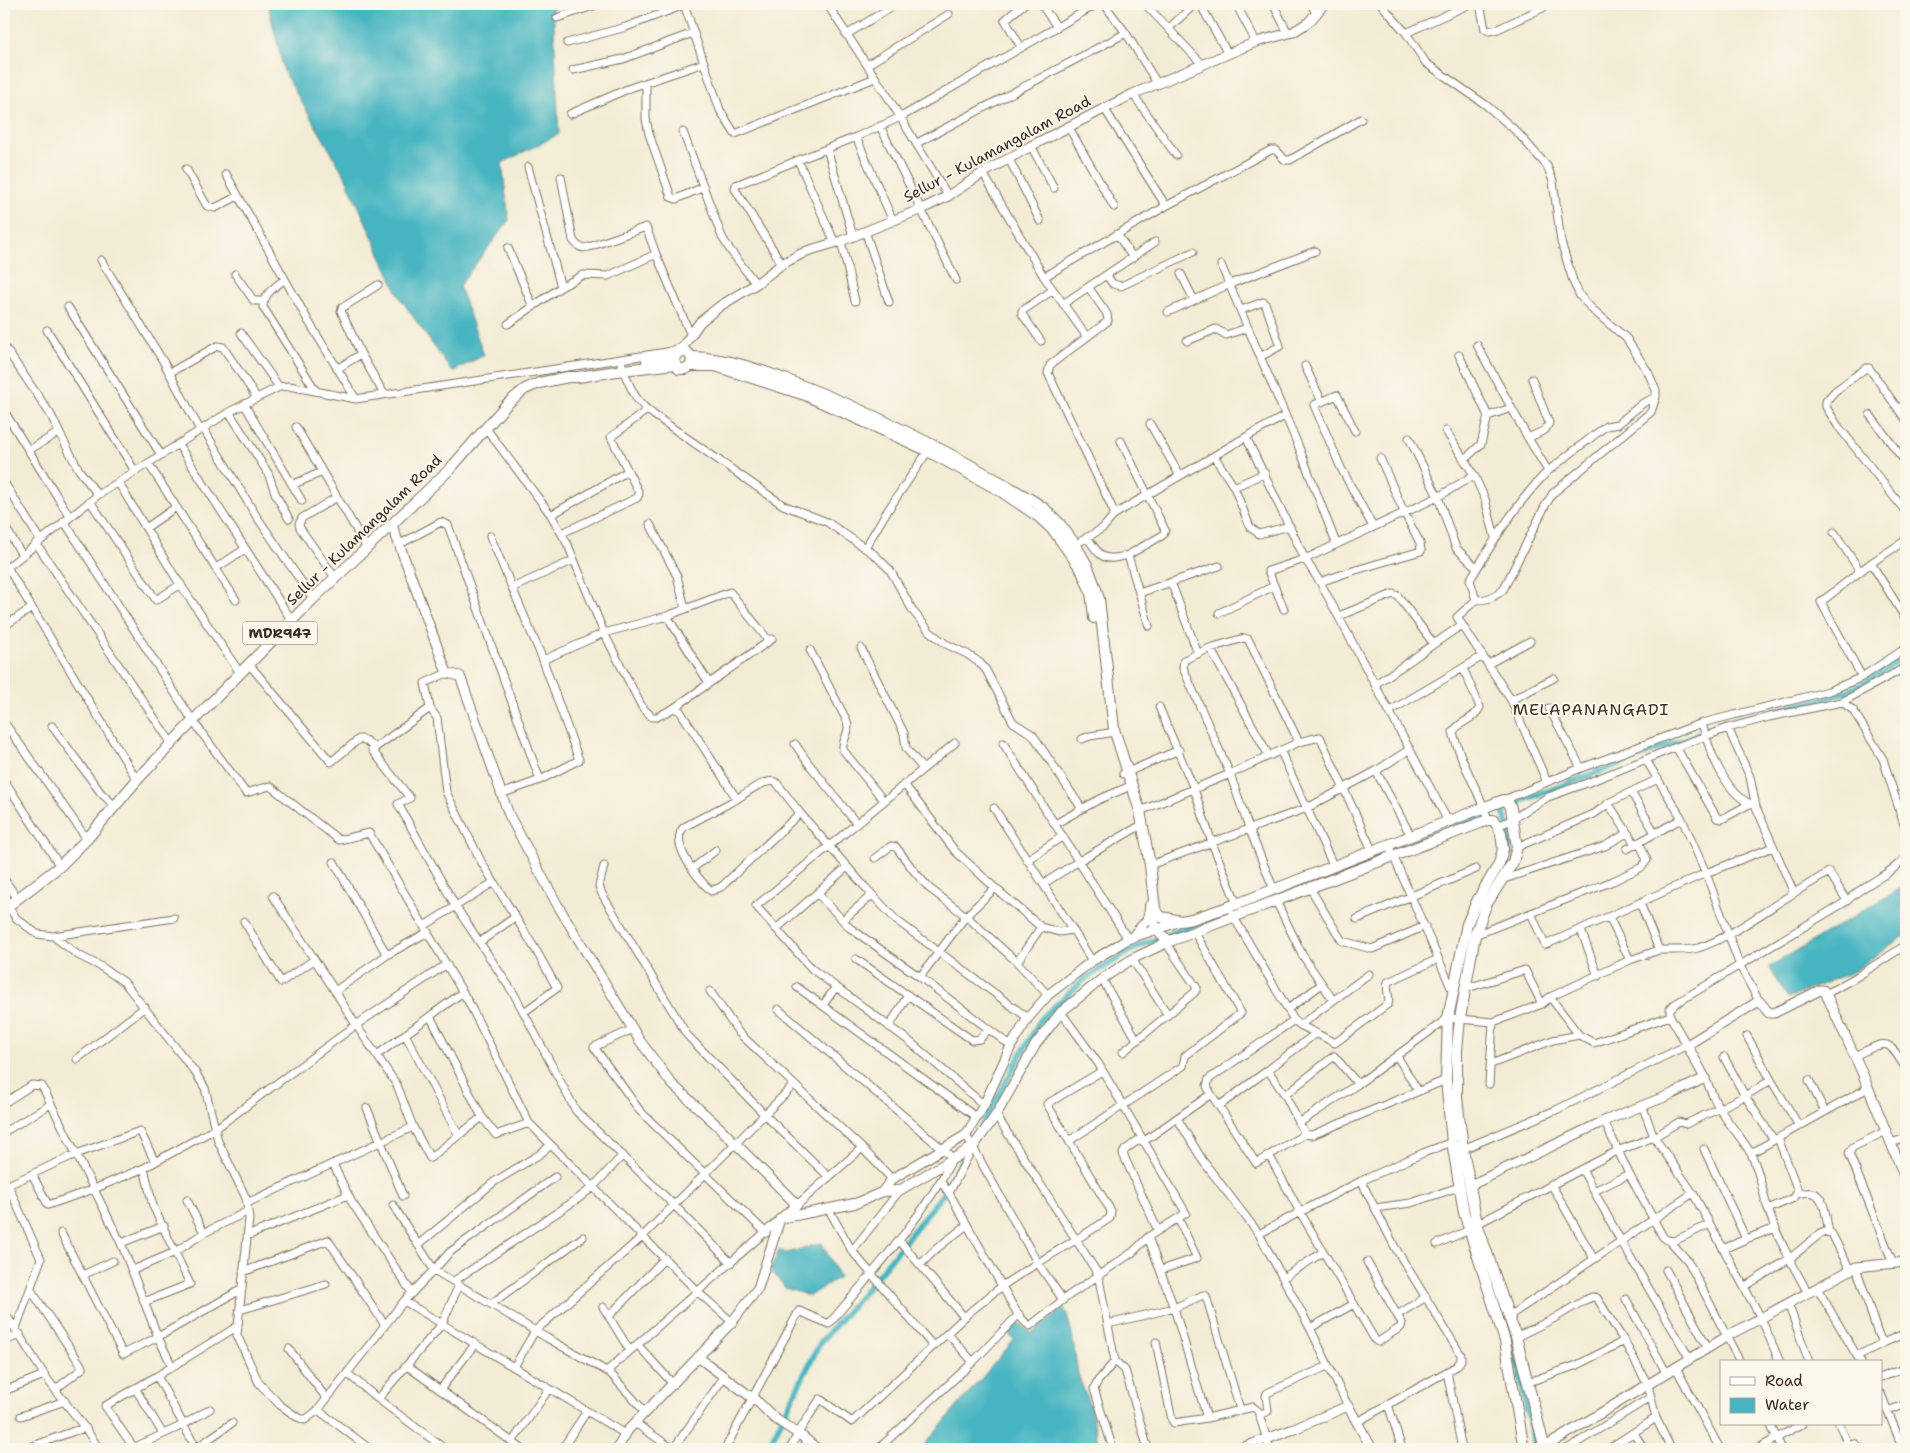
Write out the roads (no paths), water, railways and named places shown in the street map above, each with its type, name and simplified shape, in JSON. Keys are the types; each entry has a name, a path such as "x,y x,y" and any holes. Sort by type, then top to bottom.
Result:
{"main road":[{"name":"Sellur - Kulamangalam Road","path":"678,355 700,322 782,264 807,251 838,242 922,209 948,196 983,173 1031,146 1133,94 1256,42 1302,27 1324,4"},
{"path":"678,355 683,370 691,359 692,335"},
{"path":"622,367 678,355 685,351 691,359 805,395 928,451 1000,490 1039,516 1071,547 1087,565 1099,599 1114,729 1138,827 1154,910 1164,918 1181,921 1276,901 1310,888 1391,850 1499,814"},
{"path":"622,367 678,355"},
{"path":"691,359 731,361 758,369 849,405 935,446 1005,484 1045,509 1060,524 1091,592 1109,733 1140,811 1150,864 1154,910 1153,921 1161,937"},
{"name":"Sellur - Kulamangalam Road","path":"6,907 60,866 87,839 137,780 193,721 313,600 450,469 507,404 525,389 539,383 568,376 579,370 622,367"},
{"path":"392,525 447,674 460,676 509,815 557,904 633,1029 672,1084 736,1144 797,1206 780,1219 758,1288 732,1322 625,1434 617,1449"},
{"path":"1129,939 1161,937 1194,931 1274,890 1372,850 1391,850 1411,836 1448,822 1499,814"},
{"path":"1499,814 1517,847 1513,862 1504,879 1486,905 1475,935 1464,990 1454,1018 1446,1080 1452,1142 1473,1227 1505,1341 1524,1449"},
{"path":"1464,1187 1463,1149 1457,1098 1457,1050 1453,992 1467,924 1478,899 1499,864 1503,849 1499,814"},
{"path":"969,1144 980,1111 1011,1046 1028,1018 1048,995 1092,961 1129,939 1154,910"},
{"path":"780,1219 829,1210 857,1203 882,1192 900,1190 953,1158 995,1116 1036,1044 1061,1012 1102,978 1181,921"},
{"path":"1464,1187 1604,1121 1672,1094 1705,1078 1687,1044 1759,1001 1769,1013 1774,1013 1820,990 1823,990 1826,994 1906,1180"},
{"path":"980,1111 995,1116"},
{"path":"882,1192 892,1179 942,1150 969,1144"},
{"path":"1473,1227 1516,1337 1529,1382 1538,1449 1728,1336 1853,1269 1906,1262"},
{"path":"698,1357 752,1398 774,1418 795,1430 816,1449"},
{"path":"1239,1449 1348,1406 1372,1449"}],"street":[{"path":"557,18 599,4"},
{"path":"567,43 626,26 684,4 720,110 735,134 875,78"},
{"path":"827,4 901,117 948,196"},
{"path":"846,35 896,4"},
{"path":"1021,47 1005,20 1024,4"},
{"path":"1041,4 1057,27"},
{"path":"782,264 734,189 735,187 901,117 1097,4"},
{"path":"1104,4 1126,33 1157,84"},
{"path":"1144,4 1203,65"},
{"path":"1168,28 1195,4"},
{"path":"1200,4 1228,54"},
{"path":"1236,4 1256,42"},
{"path":"1273,4 1288,33"},
{"path":"1311,4 1316,13"},
{"path":"1381,4 1406,33 1426,63 1486,104 1516,131 1547,166 1553,181 1560,242 1580,296 1593,310 1626,338 1648,372 1656,390 1656,397 1651,412 1553,493 1503,590 1496,596 1486,600 1476,600 1458,617 1511,700 1547,782"},
{"path":"1406,33 1470,4"},
{"path":"1478,4 1481,9 1485,29 1489,31 1498,29 1551,4"},
{"path":"867,65 949,14"},
{"path":"573,70 623,59 693,33"},
{"path":"917,143 1126,33"},
{"path":"570,114 646,83 704,63"},
{"path":"646,83 646,119 649,134 671,197 676,199 704,187"},
{"path":"1133,94 1176,156"},
{"path":"1104,108 1166,206"},
{"path":"1044,277 1166,206 1272,150 1276,150 1285,160 1290,160 1361,119"},
{"path":"880,126 956,280"},
{"path":"1068,126 1114,207"},
{"path":"683,132 722,237 756,284"},
{"path":"856,137 894,221"},
{"path":"1031,146 1054,188"},
{"path":"827,149 853,236"},
{"path":"1009,159 1040,220"},
{"path":"798,160 838,242 854,301"},
{"path":"528,167 561,287"},
{"path":"186,169 207,206 215,208 238,196"},
{"path":"983,173 1044,277 1088,336"},
{"path":"226,174 285,280 356,399"},
{"path":"561,177 573,240 578,246 583,248 589,247 646,227 692,335"},
{"path":"865,231 889,302"},
{"path":"1117,234 1133,258"},
{"path":"1064,304 1155,242"},
{"path":"508,248 532,307"},
{"path":"1168,312 1230,284 1315,251"},
{"path":"1106,276 1113,284 1121,286 1193,252"},
{"path":"508,324 561,287 583,275 604,277 656,254"},
{"path":"101,260 202,429 255,514 313,600"},
{"path":"1221,264 1336,543"},
{"path":"235,274 254,301 264,301"},
{"path":"1181,274 1194,300"},
{"path":"285,280 267,294 263,308 316,391"},
{"path":"378,285 340,311 361,354 384,394"},
{"path":"1089,288 1109,317 1108,321 1050,365 1048,373 1050,382 1115,514"},
{"path":"1041,341 1022,314 1022,311 1053,290"},
{"path":"1241,310 1263,302 1266,303 1280,346 1260,357"},
{"path":"68,307 161,455"},
{"path":"1188,341 1216,329 1226,334 1247,328"},
{"path":"47,330 135,471"},
{"path":"241,334 278,387"},
{"path":"1478,345 1511,408 1548,470"},
{"path":"4,346 51,415 79,470 98,494"},
{"path":"169,373 220,346 223,347 257,398"},
{"path":"137,780 6,568 98,494 229,412 278,387 289,386 356,399 667,352 678,355"},
{"path":"337,370 361,354"},
{"path":"1459,355 1488,416 1481,444 1464,460"},
{"path":"1306,366 1322,402"},
{"path":"622,367 637,400 647,410 783,505 827,522 875,555 890,570 913,611 930,632 946,644 967,654 986,670 1013,722 1016,726 1033,735 1082,809"},
{"path":"1906,420 1869,368 1866,368 1834,391 1826,401 1826,407 1838,426 1906,512"},
{"path":"1528,438 1546,430 1549,423 1532,379"},
{"path":"1355,432 1337,395 1314,405 1341,468 1373,527"},
{"path":"1476,600 1470,580 1495,537 1530,488 1548,470 1606,426 1618,424 1643,403 1656,397"},
{"path":"1898,409 1906,403"},
{"path":"244,404 302,501"},
{"path":"1488,416 1511,408"},
{"path":"562,533 637,498 638,491 612,438 647,410"},
{"path":"4,411 29,450 67,519 193,721 246,793 270,786 339,840 369,833 463,992 529,1123 698,1292 732,1322"},
{"path":"229,412 268,473 276,495 289,519"},
{"path":"1870,415 1906,463"},
{"path":"1071,547 1103,528 1115,514 1285,416"},
{"path":"1150,424 1180,476"},
{"path":"296,427 367,548"},
{"path":"485,427 551,514 562,533 604,633 642,707 649,715 657,717 674,708 771,640 730,592 667,616 604,633 543,660"},
{"path":"1446,432 1474,475 1485,499 1495,537"},
{"path":"29,450 56,434 60,434"},
{"path":"1246,437 1305,559 1339,616 1448,822"},
{"path":"1409,438 1438,497 1456,548 1477,568"},
{"path":"1088,537 1096,550 1104,557 1112,560 1128,555 1164,535 1165,532 1121,441"},
{"path":"178,444 292,621"},
{"path":"865,548 928,451"},
{"path":"1214,456 1234,487 1250,527 1259,534 1290,526"},
{"path":"1320,582 1421,551 1420,543 1380,458"},
{"path":"148,463 236,600"},
{"path":"551,514 628,471"},
{"path":"292,485 322,472"},
{"path":"1234,487 1265,473"},
{"path":"1284,609 1268,571 1305,559 1438,497 1474,475"},
{"path":"4,482 38,542 172,744"},
{"path":"118,482 181,584 240,673"},
{"path":"336,579 319,557 299,524 302,518 337,497"},
{"path":"90,501 156,600 181,584"},
{"path":"146,528 176,507"},
{"path":"400,544 441,522 448,525 540,780"},
{"path":"650,524 677,576 685,608"},
{"path":"4,525 22,555"},
{"path":"1834,532 1860,572"},
{"path":"490,536 543,660 579,760 540,780 502,794"},
{"path":"1862,677 1821,603 1871,563 1906,540"},
{"path":"216,568 245,548"},
{"path":"1128,555 1149,626"},
{"path":"512,588 574,560"},
{"path":"1871,563 1906,619"},
{"path":"1139,593 1219,566"},
{"path":"1171,582 1198,654"},
{"path":"1219,612 1274,586"},
{"path":"1339,616 1393,594 1398,596 1433,643"},
{"path":"4,626 32,608"},
{"path":"667,616 709,683"},
{"path":"1375,684 1407,665 1433,643 1462,624"},
{"path":"1274,890 1230,774 1183,668 1184,660 1210,648 1244,638 1248,639 1299,742"},
{"path":"1488,664 1530,641"},
{"path":"861,648 904,733 906,748 923,769"},
{"path":"1210,648 1268,756"},
{"path":"1499,814 1547,782 1580,768 1702,725 1829,691 1862,677 1906,648"},
{"path":"810,650 847,721 849,729 842,745 843,750 884,802"},
{"path":"1390,711 1483,656"},
{"path":"249,664 331,762 360,739 369,742 374,748 372,750 410,798 398,804 456,907 514,994 576,1111 674,1205 731,1263"},
{"path":"1499,814 1728,728 1842,702 1906,667"},
{"path":"1463,668 1480,707 1476,714 1455,727 1452,732 1456,744 1499,814"},
{"path":"447,674 425,683 430,708 437,718 446,792 494,882 557,988 524,1012"},
{"path":"1511,700 1554,678"},
{"path":"1842,702 1853,710 1883,759 1906,831"},
{"path":"1159,707 1194,789 1232,910 1294,1020 1300,1026 1334,1043 1388,1004 1390,999 1386,986 1388,982 1438,959"},
{"path":"374,748 430,708"},
{"path":"674,708 680,712 737,798"},
{"path":"1549,708 1580,768"},
{"path":"4,722 87,839"},
{"path":"1702,725 1727,784 1735,794 1752,803"},
{"path":"52,726 101,793 115,806"},
{"path":"1728,728 1750,777 1752,803 1794,893"},
{"path":"1082,739 1109,733"},
{"path":"1140,811 1230,774 1299,742 1320,737 1372,850"},
{"path":"955,743 756,906 812,969 909,1041 980,1111"},
{"path":"1003,743 1129,939"},
{"path":"795,744 808,764 857,824"},
{"path":"1676,747 1717,818 1722,820 1752,803"},
{"path":"1150,864 1307,808 1376,771 1410,749"},
{"path":"1126,773 1178,750"},
{"path":"1280,750 1333,865"},
{"path":"1646,760 1681,817 1706,874 1740,966 1759,1001"},
{"path":"1376,771 1411,836"},
{"path":"1517,847 1594,814 1609,802 1658,779"},
{"path":"4,780 60,866"},
{"path":"800,813 716,890 711,891 692,869 683,852 679,838 680,831 737,798 772,781 780,786 800,813 896,920 1028,1018"},
{"path":"904,784 955,851 1041,927 1059,932 1073,930"},
{"path":"1055,824 1082,809 1128,788"},
{"path":"1631,792 1655,833"},
{"path":"1475,935 1613,881 1642,867 1647,860 1637,843 1627,833 1608,804"},
{"path":"994,808 1092,961"},
{"path":"1627,848 1680,820 1681,817"},
{"path":"1043,884 1138,827"},
{"path":"1504,879 1605,846 1627,833"},
{"path":"1027,860 1063,836"},
{"path":"875,858 891,846 896,847 929,888 966,916 1017,962 1048,995"},
{"path":"1531,913 1545,945 1706,874 1773,847"},
{"path":"692,869 716,850"},
{"path":"1391,850 1453,992"},
{"path":"1463,1149 1556,1110 1687,1044 1670,1016 1670,1009 1847,901 1856,891 1898,866 1906,857"},
{"path":"334,862 386,955"},
{"path":"604,866 599,889 687,1035 829,1177"},
{"path":"776,929 847,867"},
{"path":"1357,919 1476,869"},
{"path":"1299,1123 1454,1018 1493,1022 1542,1004 1550,998 1630,960 1658,950 1696,948 1728,934 1829,872 1847,901"},
{"path":"4,879 18,899"},
{"path":"334,991 494,882"},
{"path":"920,977 966,916 996,888"},
{"path":"1310,888 1342,941 1372,949 1425,926"},
{"path":"817,893 850,928 920,977 1011,1046"},
{"path":"843,920 872,894"},
{"path":"273,896 397,1085 413,1127 430,1158 482,1117"},
{"path":"1276,901 1303,956 1333,1000"},
{"path":"1640,903 1658,950"},
{"path":"6,907 16,918 37,934 53,936 174,918"},
{"path":"480,942 515,917"},
{"path":"1609,917 1630,960"},
{"path":"244,921 281,982 314,960"},
{"path":"1017,962 1041,927"},
{"path":"1581,930 1598,976"},
{"path":"1069,1141 1182,1066 1185,1056 1241,1013 1194,931"},
{"path":"53,936 78,955 120,979 145,1007 205,1088 218,1142 247,1203 247,1236 237,1335 259,1383 280,1405 297,1417 305,1420 318,1410 404,1301 450,1252 555,1177"},
{"path":"1123,1052 1195,992 1197,988 1161,937"},
{"path":"1826,994 1906,945"},
{"path":"1132,958 1168,1015"},
{"path":"856,960 972,1040 980,1039 988,1029"},
{"path":"32,1174 48,1205 94,1189 144,1168 215,1129 356,1025 447,964"},
{"path":"1464,990 1525,970 1542,1004"},
{"path":"1300,1026 1369,974"},
{"path":"1102,978 1137,1040"},
{"path":"1288,1009 1322,984"},
{"path":"797,987 980,1111"},
{"path":"823,1005 836,987"},
{"path":"377,1055 463,992"},
{"path":"710,992 740,1033 862,1148 892,1179"},
{"path":"889,1027 908,995"},
{"path":"1550,998 1579,1035 1589,1042 1598,1043 1670,1016"},
{"path":"77,1059 145,1007"},
{"path":"725,1449 799,1311 829,1324 916,1219 941,1182 953,1158 778,1009"},
{"path":"941,1182 949,1192 1019,1314 1030,1326 1098,1274 1133,1252 1148,1237 1186,1213 1102,1071 1061,1012"},
{"path":"430,1016 482,1117 496,1134 529,1123"},
{"path":"1294,1020 1209,1079 1206,1086 1256,1162 1305,1134 1312,1135 1446,1080"},
{"path":"1489,1084 1493,1022"},
{"path":"633,1029 594,1047 640,1110 766,1233"},
{"path":"1219,1106 1316,1033"},
{"path":"405,1034 458,1136"},
{"path":"1490,1064 1553,1040 1579,1035"},
{"path":"1747,1036 1770,1080 1799,1126"},
{"path":"1854,1056 1878,1045 1887,1044 1894,1048 1906,1069"},
{"path":"1285,1095 1334,1056 1358,1084"},
{"path":"1397,1056 1418,1091"},
{"path":"1724,1057 1745,1096 1776,1139 1796,1182 1797,1194"},
{"path":"1268,1070 1285,1095 1305,1134"},
{"path":"790,1449 795,1430 820,1399 852,1422 964,1317 1002,1286 1037,1262 1077,1240 1110,1218 1110,1211 1047,1104 1102,1071"},
{"path":"1705,1078 1719,1108 1751,1153 1768,1209 1789,1258 1859,1359 1890,1338 1906,1333"},
{"path":"1437,1244 1617,1151 1654,1137 1679,1122 1686,1124 1745,1096 1770,1080"},
{"path":"1809,1080 1825,1112"},
{"path":"514,1367 536,1331 643,1236 794,1085"},
{"path":"4,1103 32,1086 42,1086 121,1243 158,1337 172,1366"},
{"path":"1751,1153 1868,1088"},
{"path":"1158,1231 1123,1154 1125,1150 1178,1118 1211,1094"},
{"path":"4,1132 51,1104"},
{"path":"1642,1105 1654,1137 1693,1193 1761,1318 1779,1360"},
{"path":"367,1108 403,1196"},
{"path":"995,1116 1098,1274 1115,1361 1125,1370 1148,1449"},
{"path":"1178,1118 1203,1161 1259,1234 1310,1328 1348,1406"},
{"path":"1604,1121 1628,1174 1653,1220 1663,1237 1670,1241 1688,1261 1739,1360"},
{"path":"247,1203 413,1127"},
{"path":"1886,1130 1853,1147 1849,1153 1892,1263"},
{"path":"4,1342 18,1331 30,1290 42,1259 6,1186 76,1154 140,1131 154,1162"},
{"path":"1891,1143 1906,1138"},
{"path":"1259,1234 1362,1181 1452,1142"},
{"path":"949,1192 969,1144"},
{"path":"969,1144 1037,1262 1063,1300"},
{"path":"418,1245 494,1182 527,1160 540,1154 551,1145"},
{"path":"797,1206 862,1148"},
{"path":"1704,1149 1746,1239"},
{"path":"378,1399 442,1324 457,1283 593,1187 623,1155"},
{"path":"1269,1155 1323,1252 1375,1340 1378,1342 1401,1327 1402,1323 1367,1262"},
{"path":"333,1164 348,1195 412,1292"},
{"path":"144,1168 153,1206 190,1284 144,1302"},
{"path":"1582,1169 1690,1360"},
{"path":"1594,1192 1628,1174"},
{"path":"1357,1422 1447,1372 1457,1366 1461,1360 1461,1355 1396,1249 1362,1181"},
{"path":"1551,1184 1594,1259"},
{"path":"1375,1208 1411,1203 1464,1187"},
{"path":"852,1251 900,1190"},
{"path":"1509,1316 1693,1193"},
{"path":"1768,1209 1791,1200 1797,1194 1814,1193 1819,1196 1829,1232 1853,1269 1883,1343"},
{"path":"247,1236 348,1195"},
{"path":"187,1200 204,1233"},
{"path":"393,1205 434,1270 607,1371 645,1412"},
{"path":"829,1210 852,1251 933,1346"},
{"path":"133,1270 175,1252 204,1233 248,1211"},
{"path":"1160,1270 1197,1258 1178,1218"},
{"path":"607,1371 780,1219"},
{"path":"1670,1241 1710,1224"},
{"path":"920,1265 936,1249 968,1225"},
{"path":"121,1243 164,1226"},
{"path":"1723,1249 1776,1228"},
{"path":"1744,1287 1789,1258 1820,1234 1829,1232"},
{"path":"61,1233 123,1354 158,1337 242,1289"},
{"path":"491,1304 583,1237"},
{"path":"1148,1237 1174,1308 1207,1418"},
{"path":"244,1272 328,1240 385,1325"},
{"path":"899,1240 964,1317"},
{"path":"1283,1278 1323,1252"},
{"path":"608,1316 665,1258"},
{"path":"83,1275 112,1261"},
{"path":"1666,1270 1708,1348"},
{"path":"240,1310 326,1284"},
{"path":"30,1290 83,1368 56,1389"},
{"path":"1108,1324 1174,1308 1203,1295 1208,1298 1240,1409"},
{"path":"1397,1315 1426,1297"},
{"path":"1516,1337 1592,1297 1597,1298 1624,1341 1648,1385 1656,1418 1671,1449"},
{"path":"1626,1299 1667,1374"},
{"path":"404,1301 625,1434"},
{"path":"1310,1328 1354,1304"},
{"path":"1788,1304 1808,1360"},
{"path":"603,1308 630,1351"},
{"path":"4,1312 18,1331 44,1375 86,1428 99,1449"},
{"path":"878,1449 973,1362 1019,1314"},
{"path":"210,1409 183,1425 132,1449 106,1406 238,1326"},
{"path":"947,1333 973,1362"},
{"path":"1529,1382 1577,1365 1624,1341"},
{"path":"1156,1342 1174,1423 1207,1418 1253,1407 1256,1408 1259,1415 1270,1449"},
{"path":"440,1390 475,1344"},
{"path":"637,1344 673,1384"},
{"path":"290,1349 327,1399"},
{"path":"1113,1449 1094,1389 1098,1381 1115,1361"},
{"path":"406,1366 522,1449"},
{"path":"1259,1415 1268,1411 1267,1393 1328,1366"},
{"path":"1676,1368 1720,1449"},
{"path":"1882,1377 1906,1368"},
{"path":"1447,1372 1462,1449"},
{"path":"347,1373 378,1399 446,1449"},
{"path":"4,1391 44,1375"},
{"path":"157,1376 196,1449 232,1422"},
{"path":"635,1423 674,1449 724,1377"},
{"path":"135,1388 163,1434"},
{"path":"512,1442 549,1389"},
{"path":"1882,1396 1903,1449"},
{"path":"1567,1449 1651,1398"},
{"path":"21,1416 65,1401"},
{"path":"1388,1404 1402,1449"},
{"path":"1888,1411 1906,1404"},
{"path":"318,1410 370,1449"},
{"path":"562,1449 587,1411"},
{"path":"1608,1449 1656,1418"},
{"path":"1771,1426 1782,1449"},
{"path":"1757,1449 1798,1426"},
{"path":"1840,1426 1848,1444"},
{"path":"25,1449 86,1428"},
{"path":"1634,1433 1644,1449"},
{"path":"1838,1449 1854,1442 1862,1449"}],"water":[{"path":"268,4 553,4 559,134 502,163 509,220 459,286 484,355 452,372 400,298 345,176 284,72"},
{"path":"1906,885 1906,936 1855,971 1788,998 1769,967"},
{"path":"822,1243 839,1277 809,1296 785,1288 770,1269 779,1250 787,1253"},
{"path":"1064,1309 1072,1333 1078,1374 1090,1406 1100,1449 921,1449 1014,1340 1009,1335 1018,1322 1032,1333"}],"waterway":[{"path":"1278,893 1733,721 1831,697 1859,686 1906,656"},
{"path":"1500,874 1508,858 1510,842 1508,826 1502,809"},
{"path":"975,1138 1041,1019 1086,978 1139,946 1236,909"},
{"path":"1469,939 1474,917"},
{"path":"1452,1035 1466,954"},
{"path":"767,1449 820,1343 866,1290 942,1195 967,1151"},
{"path":"1495,1292 1519,1370 1535,1449"}],"district":[{"name":"MELAPANANGADI","path":"1591,709"}]}
